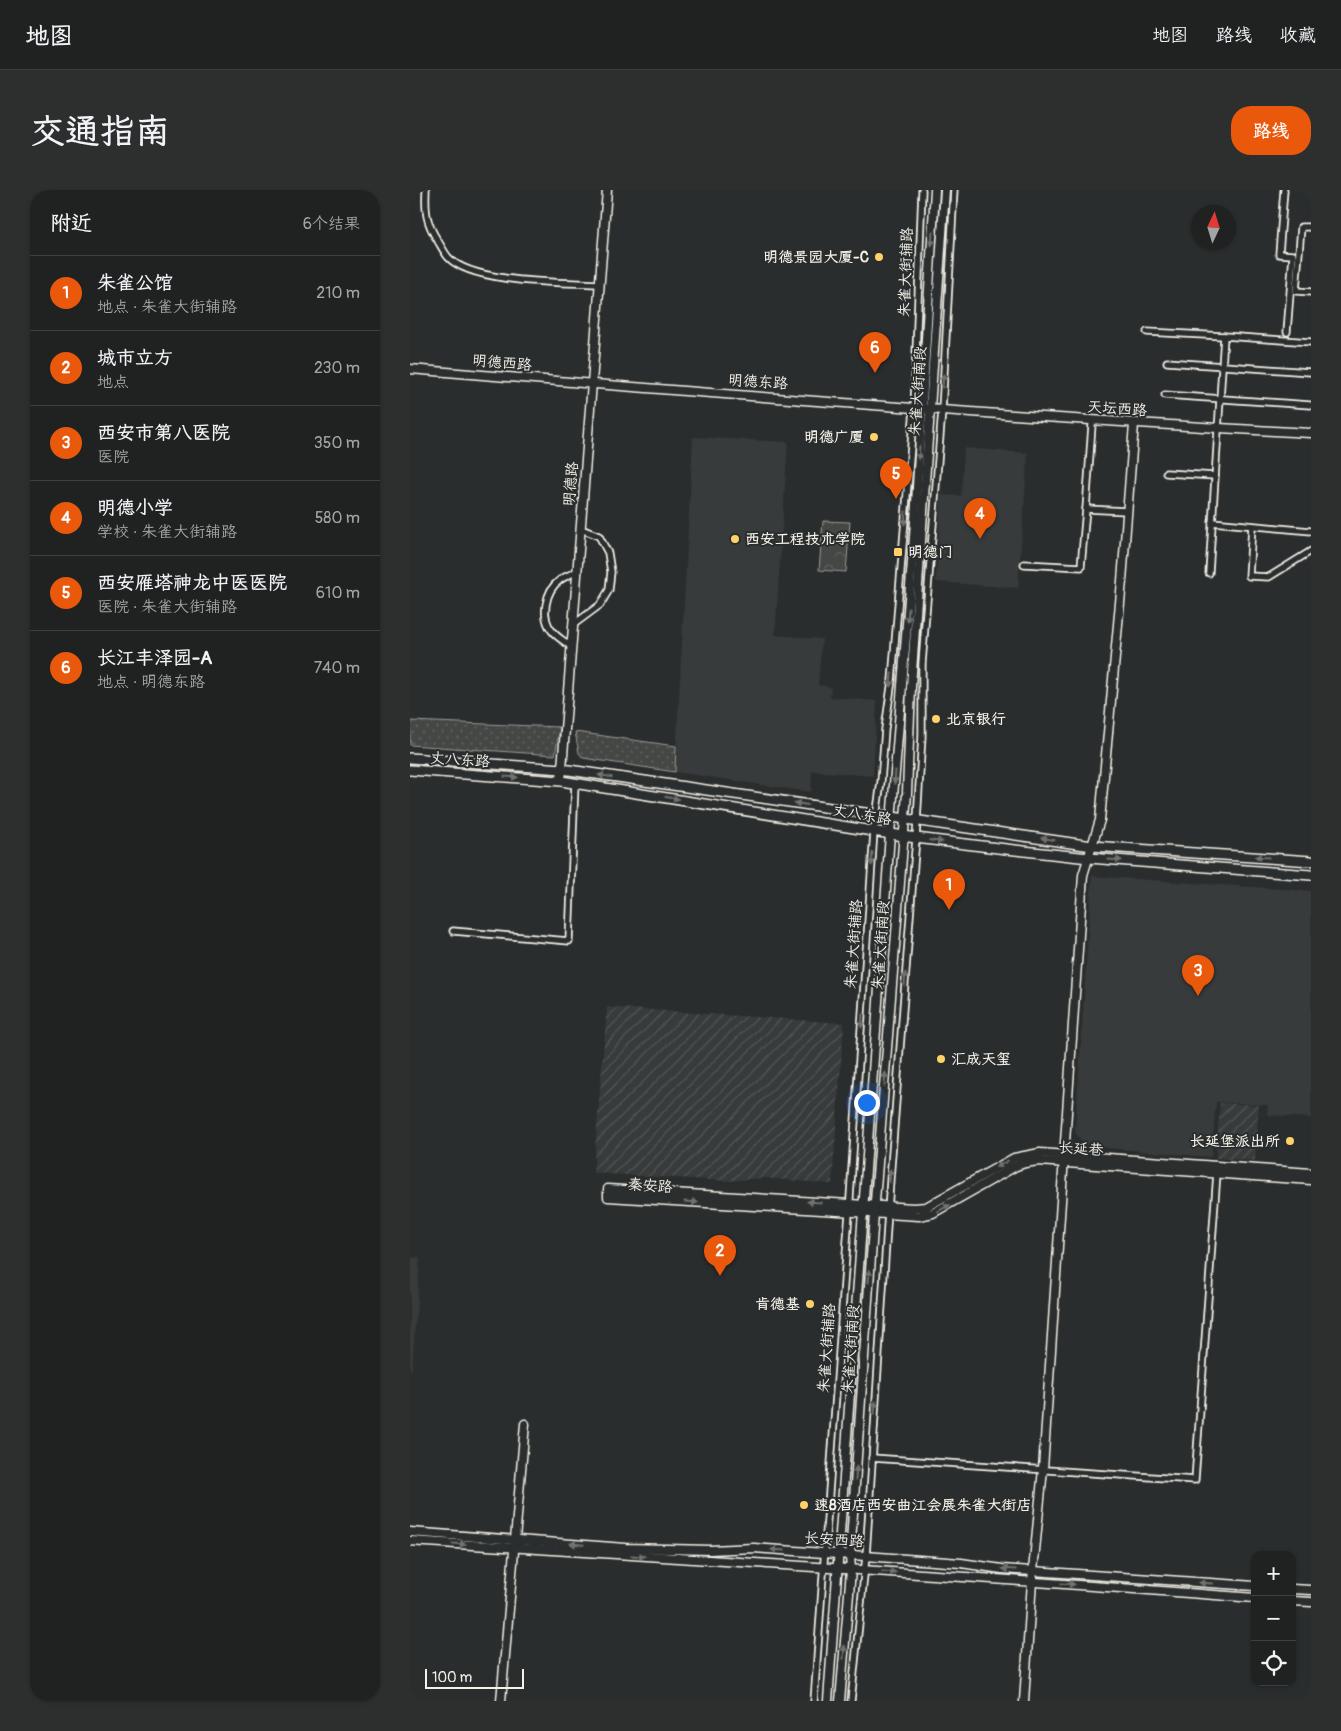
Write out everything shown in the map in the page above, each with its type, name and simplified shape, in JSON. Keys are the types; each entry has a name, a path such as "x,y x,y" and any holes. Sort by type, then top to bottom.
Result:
{"main road":[{"name":"明德路","path":"561,781 606,190"},
{"name":"朱雀大街南段","path":"828,1701 862,1209 892,817 918,408 935,190"},
{"name":"朱雀大街南段","path":"840,1701 851,1570 850,1556 874,1210 904,836 912,677 945,190"},
{"name":"明德西路","path":"410,369 592,384"},
{"name":"明德东路","path":"592,384 918,408"},
{"name":"天坛西路","path":"918,408 1134,424 1311,433"},
{"path":"1024,1701 1083,875 1100,820 1134,424"},
{"name":"丈八东路","path":"410,758 562,769 876,815 917,819 1092,846 1311,861"},
{"name":"丈八东路","path":"410,770 561,781 916,838 1089,858 1311,875"},
{"name":"长延巷","path":"862,1209 888,1211 926,1207 1014,1158 1040,1153 1063,1158 1311,1180"},
{"name":"长延巷","path":"1063,1158 1311,1173"},
{"name":"秦安路","path":"608,1189 850,1204 862,1209 849,1213 608,1197 608,1189"},
{"path":"501,1701 525,1424"},
{"name":"长安西路","path":"410,1532 514,1538 625,1548 710,1550 754,1548 1034,1571 1251,1586"},
{"name":"长安西路","path":"410,1541 837,1570 1032,1581 1251,1598"},
{"path":"1296,1589 1311,1590"},
{"path":"1296,1601 1311,1602"}],"street":[{"path":"426,190 425,206 428,223 436,238 449,258 473,272 497,278 600,284"},
{"name":"朱雀大街辅路","path":"814,1701 850,1204 874,830 892,680 918,408 922,190"},
{"path":"852,1701 863,1570 866,1556 888,1211 916,838 922,736 923,647 942,410 954,190"},
{"path":"1284,190 1279,254 1293,255 1287,332"},
{"path":"1311,227 1301,227 1296,291 1311,292"},
{"path":"1148,332 1311,342"},
{"path":"1208,573 1224,336"},
{"path":"1167,362 1310,372"},
{"path":"1165,395 1310,405"},
{"path":"1024,564 1081,567 1092,425"},
{"path":"1166,473 1215,476"},
{"path":"1086,509 1127,511"},
{"path":"1212,522 1311,531"},
{"path":"1252,526 1249,576 1269,577 1311,551"},
{"path":"573,625 600,605 609,590 611,572 608,553 598,536 581,530"},
{"path":"572,647 552,632 546,617 546,605 549,593 559,580 578,571"},
{"path":"454,931 569,942 575,783"},
{"path":"872,1458 1195,1480 1217,1173"}],"shaded area":[{"name":"西安工程技术学院","path":"693,437 788,442 775,635 822,639 818,685 831,687 830,697 877,701 873,776 812,771 811,792 675,772"},
{"path":"964,448 1028,453 1018,588 936,582 941,495 961,496"},
{"path":"1092,876 1311,891 1311,1118 1267,1115 1268,1105 1216,1102 1211,1157 1085,1146 1075,1132"},
{"path":"607,1007 844,1023 832,1184 765,1178 727,1181 593,1173"},
{"path":"1220,1103 1259,1105 1255,1161 1216,1158"},
{"path":"420,1257 412,1369 410,1369 410,1264 411,1258"}],"green space":[{"path":"823,521 850,522 846,572 819,570"},
{"path":"410,721 560,727 555,755 410,745"},
{"path":"575,732 676,746 675,772 583,758 579,753"}],"place":[{"name":"明德景园大厦-C","path":"879,257"},
{"name":"长江丰泽园-A","path":"875,373"},
{"name":"明德广厦","path":"874,437"},
{"name":"西安雁塔神龙中医医院","path":"896,499"},
{"name":"西安工程技术学院","path":"735,539"},
{"name":"明德小学","path":"980,539"},
{"name":"明德门","path":"898,552"},
{"name":"北京银行","path":"936,719"},
{"name":"朱雀公馆","path":"949,910"},
{"name":"西安市第八医院","path":"1198,996"},
{"name":"汇成天玺","path":"941,1059"},
{"name":"长延堡派出所","path":"1290,1141"},
{"name":"城市立方","path":"720,1276"},
{"name":"肯德基","path":"810,1304"},
{"name":"速8酒店西安曲江会展朱雀大街店","path":"804,1505"}]}
